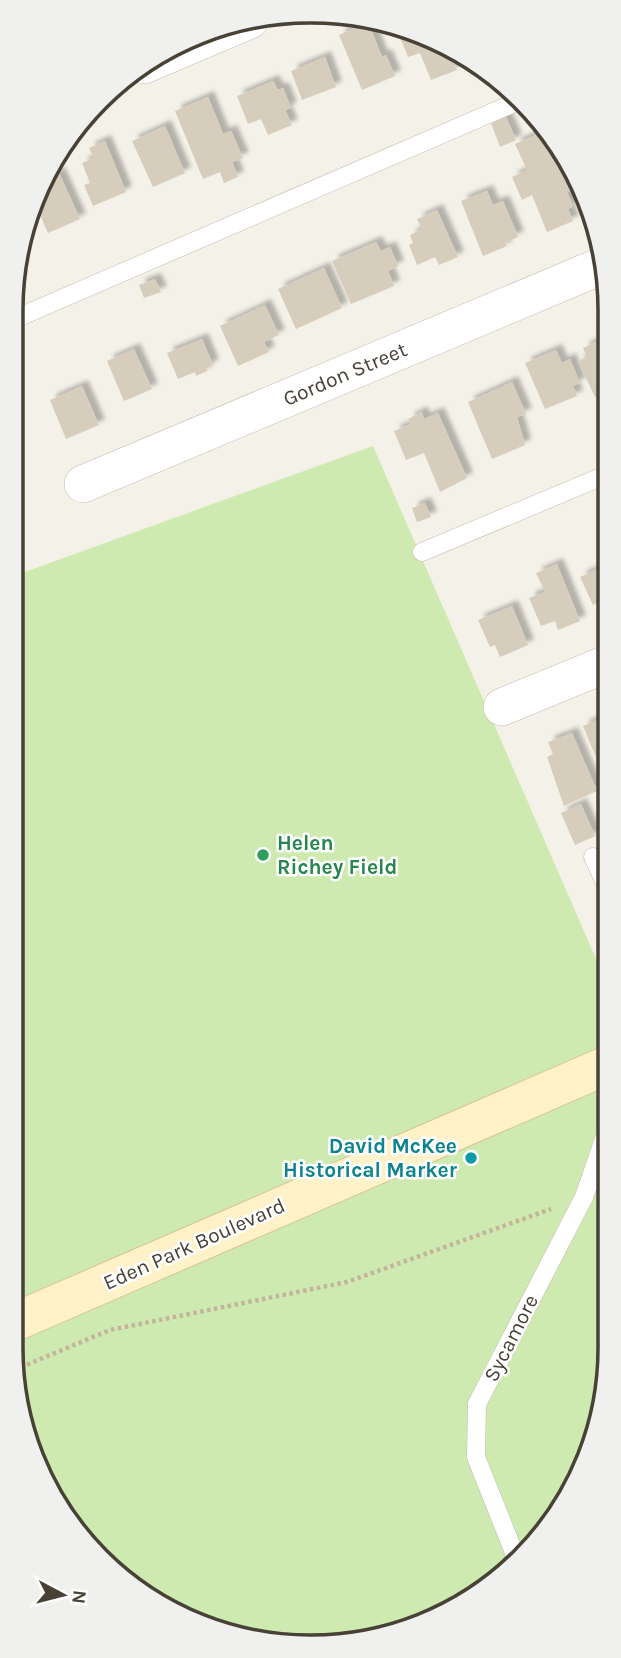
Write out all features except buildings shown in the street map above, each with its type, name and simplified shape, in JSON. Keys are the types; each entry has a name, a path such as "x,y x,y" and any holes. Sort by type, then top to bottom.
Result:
{"main road":[{"name":"Eden Park Boulevard","path":"23,1318 598,1069"}],"street":[{"name":"Gordon Street","path":"83,484 595,269"},
{"path":"502,707 598,668"}],"lane":[{"path":"23,315 511,105"},
{"path":"422,552 598,478"},
{"name":"Sycamore","path":"514,1551 476,1457 477,1404 584,1197 598,1157"}],"path":[{"path":"23,1366 110,1330 347,1282 584,1197"}],"green space":[{"path":"373,446 598,963 598,1366 593,1404 583,1440 560,1491 539,1523 514,1551 486,1576 454,1597 403,1620 348,1633 292,1635 254,1630 183,1606 135,1576 94,1537 61,1491 38,1440 28,1404 23,1366 23,573"}],"place":[{"name":"Helen Richey Field","path":"263,855"},
{"name":"David McKee Historical Marker","path":"471,1158"}]}
